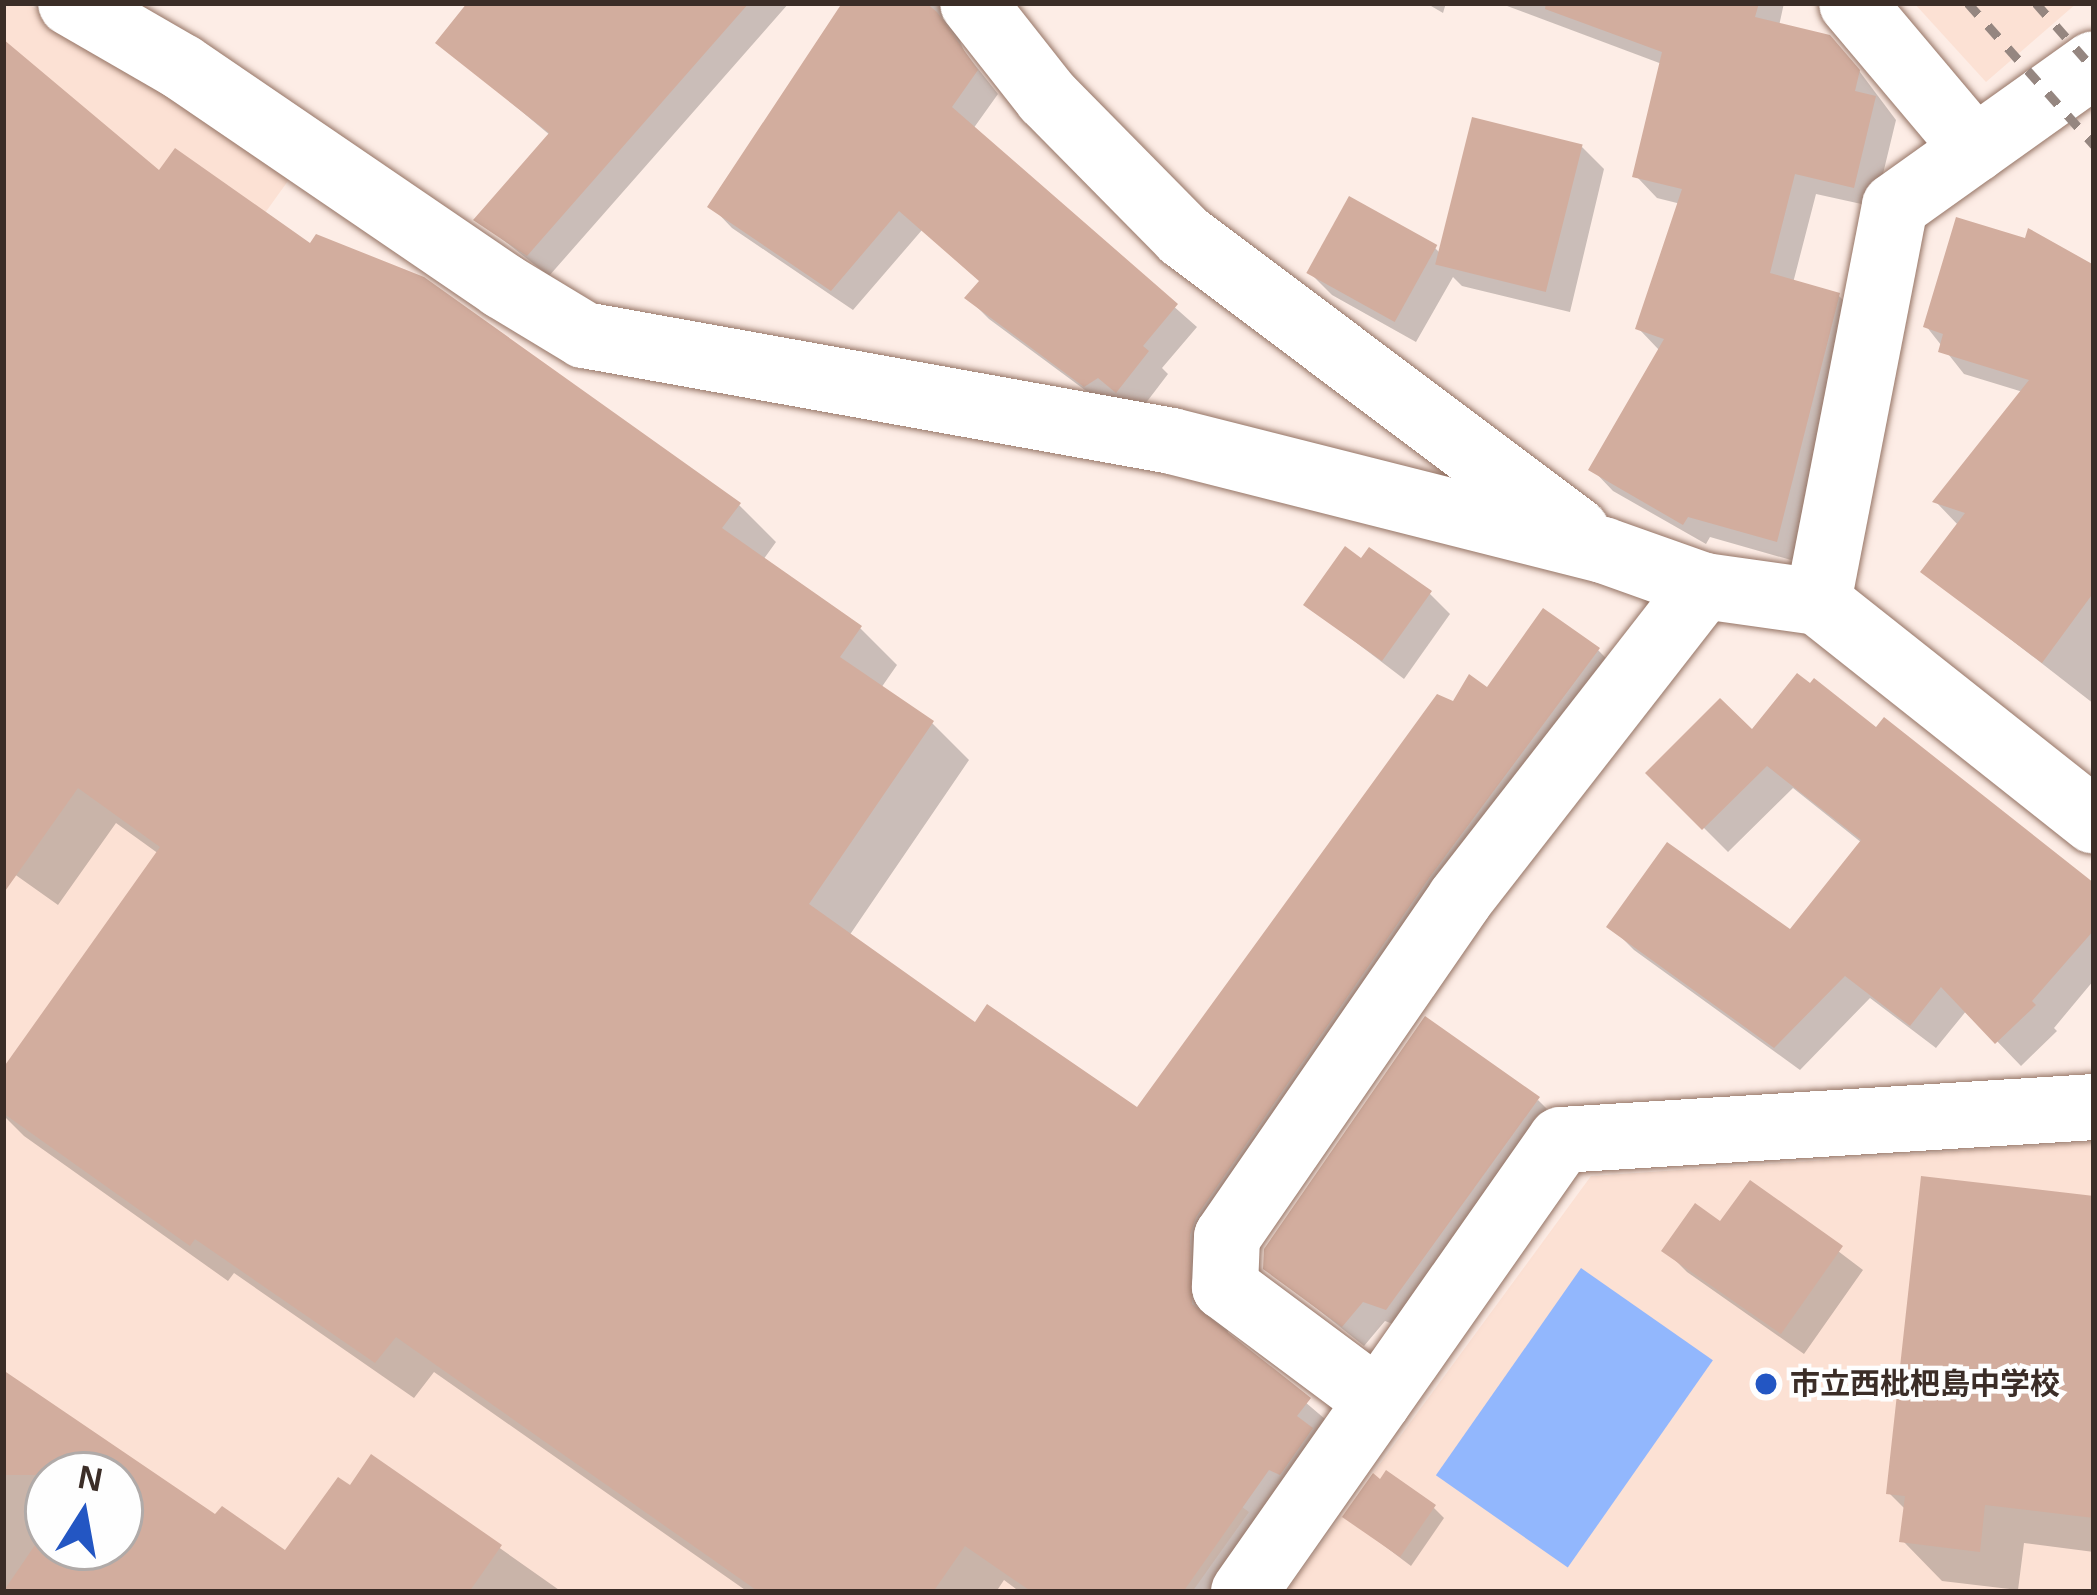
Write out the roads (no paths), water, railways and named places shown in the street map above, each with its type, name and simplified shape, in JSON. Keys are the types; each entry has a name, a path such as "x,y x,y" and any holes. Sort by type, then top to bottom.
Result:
{"street":[{"path":"71,3 182,67 503,286 584,335 1172,441 1603,550 1704,586 1818,602 2094,821"},
{"path":"973,3 1047,97 1184,236 1603,550"},
{"path":"1852,3 1975,149"},
{"path":"1818,602 1895,206 2094,64"},
{"path":"1378,1401 1225,1287 1227,1237 1460,899 1704,586"},
{"path":"1244,1592 1561,1140 2094,1107"}],"water":[{"path":"1581,1268 1713,1360 1568,1568 1436,1475"}],"railway":[{"path":"1968,3 2094,145"},
{"path":"2036,3 2094,69"}],"place":[{"name":"市立西枇杷島中学校","path":"1766,1384"}]}
